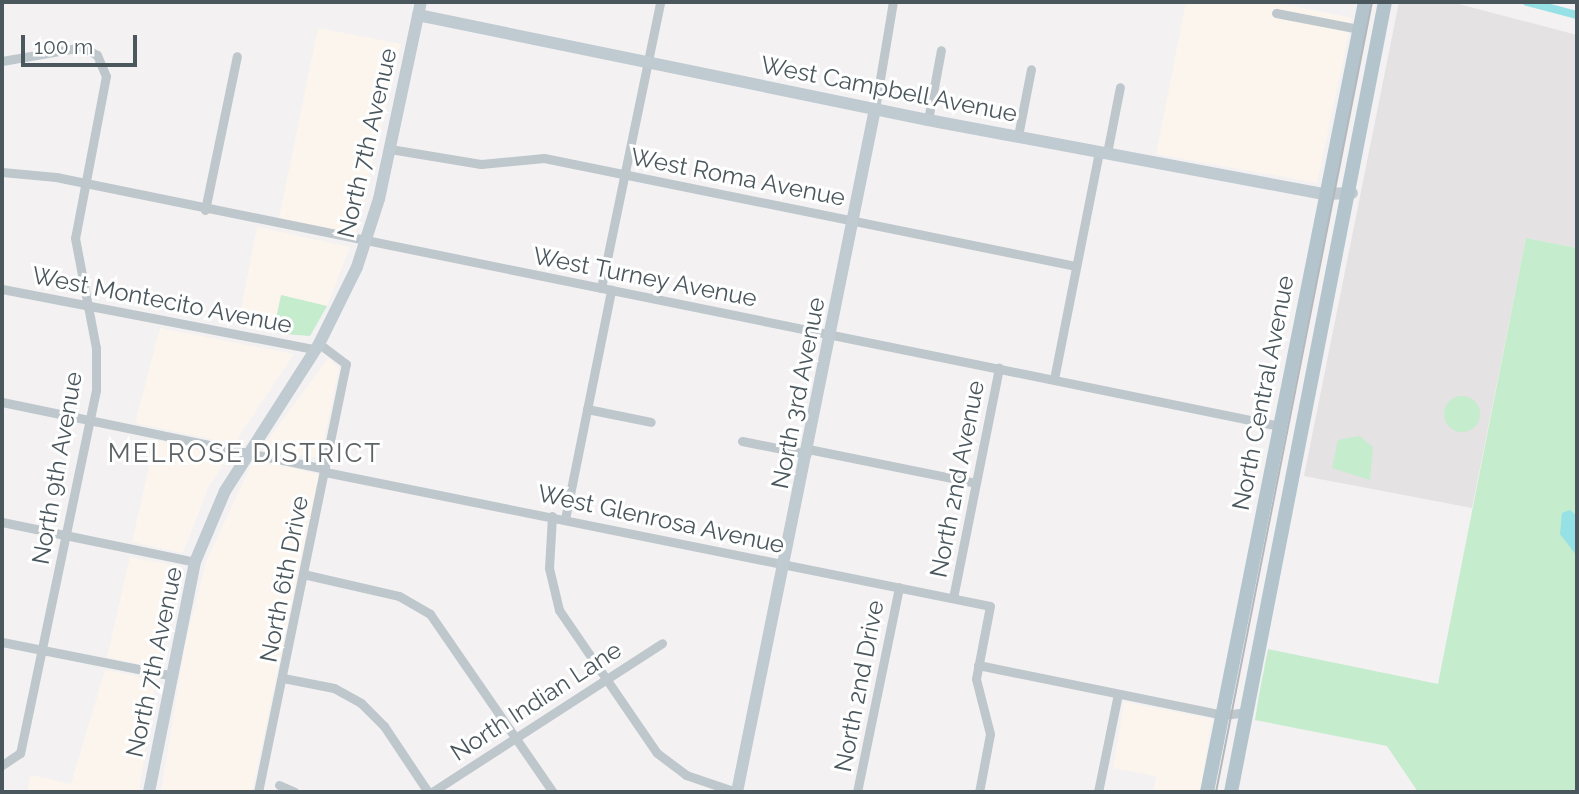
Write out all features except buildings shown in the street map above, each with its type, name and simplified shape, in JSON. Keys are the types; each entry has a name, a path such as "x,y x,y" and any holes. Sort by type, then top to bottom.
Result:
{"main road":[{"name":"North Central Avenue","path":"1207,792 1324,194 1365,2"},
{"name":"North Central Avenue","path":"1231,792 1352,193 1385,2"}],"street":[{"name":"North 7th Avenue","path":"149,792 169,675 195,562 248,453 317,347 366,242 390,149 421,2"},
{"path":"565,519 587,409 624,174 660,2"},
{"name":"North 3rd Avenue","path":"737,792 854,220 893,2"},
{"path":"1276,12 1359,29"},
{"name":"West Campbell Avenue","path":"418,15 928,120 1324,194 1352,193"},
{"name":"North 9th Avenue","path":"2,61 64,47 97,55 106,76 75,238 96,348 90,421 20,752 7,763"},
{"path":"928,120 941,50"},
{"path":"205,210 237,56"},
{"path":"1018,136 1031,69"},
{"path":"1054,379 1076,266 1120,87"},
{"name":"West Roma Avenue","path":"390,149 481,164 544,158 1076,266"},
{"name":"West Turney Avenue","path":"2,172 85,183 205,210 1280,426"},
{"name":"West Montecito Avenue","path":"2,289 87,307 317,347"},
{"name":"North 6th Drive","path":"258,792 346,364 317,347"},
{"name":"North 2nd Avenue","path":"953,598 999,368"},
{"name":"West Glenrosa Avenue","path":"2,402 325,471 989,606 978,664"},
{"path":"587,409 651,422"},
{"path":"743,441 976,483"},
{"path":"552,516 549,568 559,610 668,763 737,792"},
{"path":"2,522 195,562"},
{"path":"303,574 399,596 430,614 553,792"},
{"name":"North 2nd Drive","path":"857,792 899,587"},
{"path":"2,642 169,675"},
{"name":"North Indian Lane","path":"430,792 662,643"},
{"path":"979,792 990,734 978,664 1223,715 1246,712"},
{"path":"283,678 334,688 361,703 384,726 430,792"},
{"path":"1098,792 1118,694"},
{"path":"279,785 295,792"}],"shaded area":[{"path":"1186,2 1275,2 1352,18 1317,183 1156,154"},
{"path":"1399,2 1451,2 1577,35 1577,248 1526,238 1472,508 1304,476"},
{"path":"318,28 401,44 355,234 279,218"},
{"path":"257,227 350,247 327,306 281,295 273,333 238,325"},
{"path":"160,328 294,354 234,444 135,423"},
{"path":"328,358 339,368 320,458 266,452 265,444"},
{"path":"155,440 229,456 208,488 183,553 132,542"},
{"path":"265,460 319,475 252,792 161,792 185,645 206,562 251,465"},
{"path":"130,557 178,566 157,668 107,657"},
{"path":"105,670 156,680 139,792 27,792 31,775 71,784"},
{"path":"1124,702 1212,719 1200,792 1153,792 1156,776 1113,768"}],"green space":[{"path":"1526,238 1577,248 1577,792 1418,792 1387,746 1255,720 1259,695 1268,649 1438,684"},
{"path":"281,295 327,306 310,336 273,333"},
{"path":"1462,396 1475,401 1480,414 1475,427 1462,432 1449,427 1444,414 1449,401"},
{"path":"1359,436 1373,447 1370,480 1332,468 1338,440"}],"water":[{"path":"1570,510 1577,516 1577,556 1560,534 1562,513"}],"waterway":[{"path":"1527,2 1577,15"}],"tram line":[{"path":"1216,792 1372,2"}],"district":[{"name":"MELROSE DISTRICT","path":"245,454"}]}
